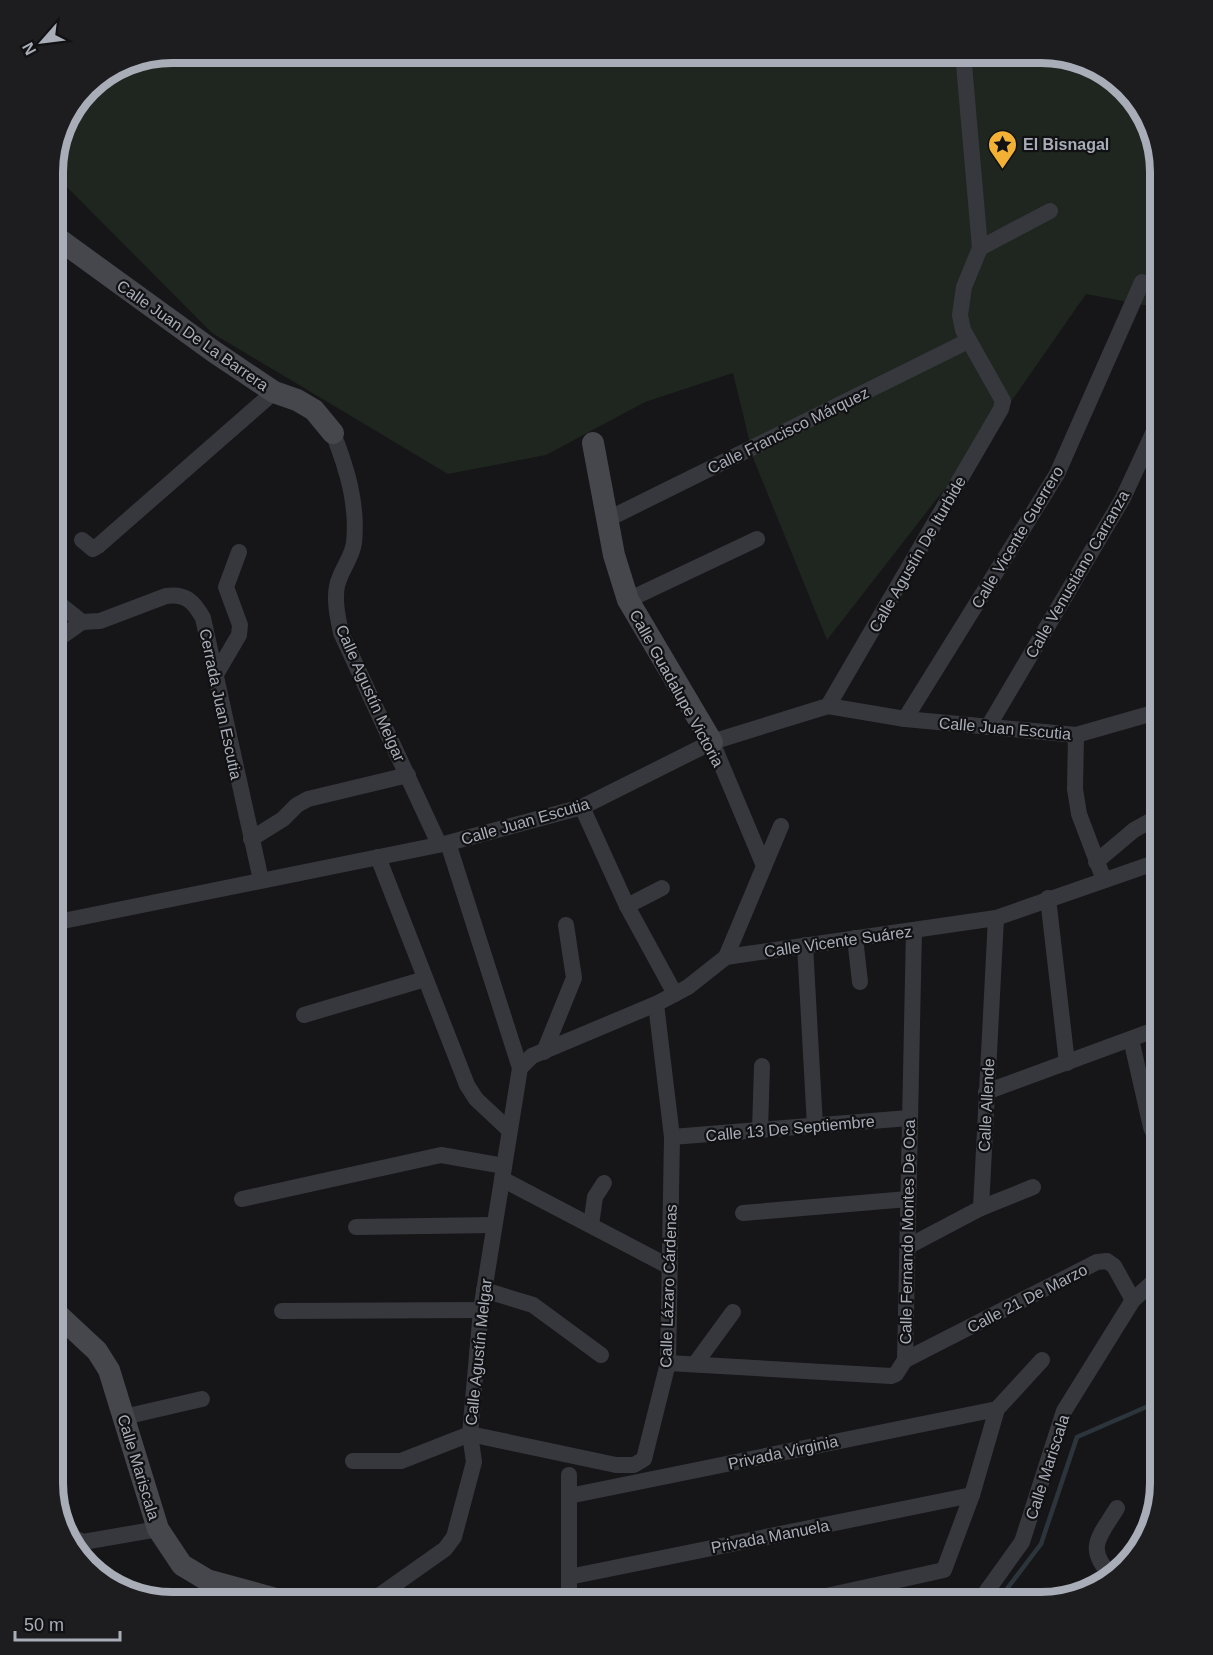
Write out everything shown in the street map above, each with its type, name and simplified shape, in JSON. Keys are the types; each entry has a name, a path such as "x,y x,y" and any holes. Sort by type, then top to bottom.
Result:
{"street":[{"path":"964,63 980,248 964,287 961,308 963,330 968,341"},
{"path":"980,248 1050,211"},
{"name":"Calle Juan De La Barrera","path":"63,242 274,392 297,400 314,410 333,433"},
{"name":"Calle Vicente Guerrero","path":"905,719 1057,474 1143,282"},
{"name":"Calle Agustín De Iturbide","path":"828,706 1001,409 1003,401 968,341"},
{"name":"Calle Francisco Márquez","path":"608,519 968,341"},
{"path":"82,540 93,549 98,546 274,392"},
{"name":"Calle Agustín Melgar","path":"333,433 347,470 354,506 354,545 337,587 336,609 341,633 443,843 532,1058 509,1130 481,1310 470,1434 474,1462 450,1544 384,1592"},
{"name":"Calle Venustiano Carranza","path":"988,727 1123,498 1150,441"},
{"name":"Calle Guadalupe Victoria","path":"593,444 614,555 628,600 711,742 764,866"},
{"path":"628,600 757,539"},
{"path":"215,676 239,635 240,625 226,587 239,552"},
{"name":"Cerrada Juan Escutia","path":"63,636 82,622 100,621 166,596 177,595 188,598 203,618 261,880"},
{"path":"63,607 82,622"},
{"name":"Calle Juan Escutia","path":"63,921 443,843 582,807 711,742 828,706 905,719 1076,735 1150,714"},
{"path":"1076,735 1075,789 1079,814 1104,880"},
{"path":"251,839 282,819 308,798 408,775"},
{"path":"582,807 627,906 675,994"},
{"path":"1096,862 1134,830 1150,821"},
{"path":"726,957 781,826"},
{"path":"378,856 467,1085 509,1130"},
{"name":"Calle Vicente Suárez","path":"532,1058 656,1004 688,987 726,957 996,918 1048,898 1150,865"},
{"path":"627,906 662,888"},
{"path":"1048,898 1067,1063"},
{"name":"Calle Allende","path":"981,1208 996,918"},
{"path":"532,1058 574,978 566,925"},
{"name":"Calle Fernando Montes De Oca","path":"668,1363 891,1376 896,1374 905,1360 914,930"},
{"path":"855,938 860,982"},
{"path":"805,945 815,1126"},
{"path":"304,1015 425,979"},
{"name":"Calle Lázaro Cárdenas","path":"470,1434 616,1465 634,1465 644,1459 668,1363 672,1137 656,1004"},
{"path":"986,1092 1150,1032"},
{"path":"1131,1039 1150,1123"},
{"path":"760,1130 762,1065"},
{"name":"Calle 13 De Septiembre","path":"672,1137 909,1118"},
{"path":"242,1199 441,1155 503,1172 591,1226 670,1267"},
{"path":"591,1226 595,1197 604,1184"},
{"path":"907,1247 981,1208 1033,1187"},
{"path":"743,1213 908,1199"},
{"path":"356,1227 495,1225"},
{"name":"Calle 21 De Marzo","path":"905,1360 1097,1262 1107,1261 1114,1266 1132,1300"},
{"name":"Calle Mariscala","path":"986,1592 1022,1542 1064,1411 1132,1300 1150,1285"},
{"path":"484,1290 533,1305 601,1355"},
{"path":"282,1311 481,1310"},
{"path":"695,1364 733,1312"},
{"name":"Calle Mariscala","path":"63,1320 97,1351 109,1370 158,1529 182,1565 207,1580 251,1592"},
{"path":"844,1592 944,1570 972,1495 997,1408 1042,1360"},
{"path":"124,1417 202,1399"},
{"name":"Privada Virginia","path":"569,1496 997,1408"},
{"path":"353,1461 401,1461 470,1434"},
{"path":"569,1475 569,1592"},
{"name":"Privada Manuela","path":"569,1577 972,1495"},
{"path":"1106,1571 1095,1554 1095,1546 1117,1508"},
{"path":"79,1540 83,1542 158,1529"}],"shaded area":[{"path":"165,63 1048,63 1083,71 1107,85 1118,95 1128,106 1142,130 1149,158 1150,306 1086,294 999,419 827,640 754,460 733,373 645,402 546,455 448,474 212,333 63,183 65,150 71,130 85,106 100,90 117,78 150,65"}],"waterway":[{"path":"1005,1592 1041,1544 1077,1437 1150,1405"}],"place":[{"name":"El Bisnagal","path":"1002,170"}]}
